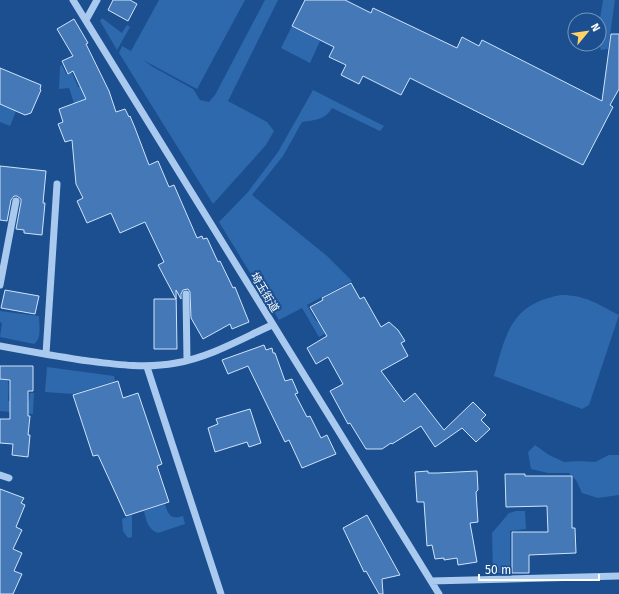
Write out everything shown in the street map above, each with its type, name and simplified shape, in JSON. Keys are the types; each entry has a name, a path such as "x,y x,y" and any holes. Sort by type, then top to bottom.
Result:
{"street":[{"name":"埼玉街道","path":"73,0 439,594"},
{"path":"86,20 97,0"},
{"path":"46,354 57,184"},
{"path":"0,285 16,201"},
{"path":"186,294 187,360"},
{"path":"0,346 122,366 147,367 176,363 217,350 272,325"},
{"path":"147,367 220,594"},
{"path":"0,475 9,478"},
{"path":"430,581 619,576"}],"shaded area":[{"path":"159,0 245,0 197,89 143,60 193,89 200,100 209,102 215,95 265,0 278,0 228,101 267,122 274,131 266,145 213,204 119,53 122,46 131,51"},
{"path":"603,0 615,0 608,49 607,12 601,12"},
{"path":"102,18 122,33 127,25 130,27 117,50 100,21"},
{"path":"292,26 320,41 310,63 281,48"},
{"path":"62,65 66,74 72,73 78,87 83,86 88,102 75,106 69,88 59,89 60,66"},
{"path":"313,90 384,126 380,131 332,108 323,117 302,122 283,156 252,195 327,256 352,281 307,305 316,321 321,322 333,329 319,337 302,308 279,320 219,222 248,192 278,152"},
{"path":"0,104 16,111 10,126 0,122"},
{"path":"561,295 585,298 619,315 589,405 582,409 494,376 502,346 507,334 521,313 531,305 544,299"},
{"path":"0,311 39,316 40,332 37,342 34,344 0,337 2,323 0,322"},
{"path":"47,367 114,376 115,381 73,394 45,392"},
{"path":"0,368 6,375 7,379 8,401 29,401 30,393 34,393 33,414 0,411"},
{"path":"535,445 549,455 564,462 595,462 609,455 619,455 619,495 598,498 582,493 576,480 569,473 548,473 531,469 528,452"},
{"path":"165,504 167,511 171,516 183,516 185,524 158,533 150,527 144,511"},
{"path":"525,511 526,529 510,531 510,573 493,573 492,533 509,513"},
{"path":"132,515 132,537 128,538 123,531 122,519"}],"building":[{"path":"113,0 130,0 137,4 128,21 108,10"},
{"path":"305,0 345,0 371,13 373,8 457,48 462,37 479,46 482,40 602,101 611,34 619,34 619,89 610,105 613,107 583,165 410,78 401,95 363,76 359,84 341,75 346,65 329,57 334,47 292,26"},
{"path":"74,19 88,43 86,44 109,91 116,112 125,109 129,117 130,116 149,165 158,161 169,187 174,185 197,238 202,236 203,239 207,238 218,262 220,261 233,288 235,287 249,322 232,329 230,324 203,339 191,318 190,292 188,289 183,290 181,299 176,290 177,349 154,349 154,299 176,299 158,265 164,262 145,222 120,233 111,213 87,223 77,201 83,198 76,184 72,140 65,142 58,124 63,122 59,109 86,99 73,71 68,74 62,61 73,56 57,29"},
{"path":"0,68 41,85 41,90 31,113 25,115 0,104"},
{"path":"0,166 46,171 42,235 24,233 24,230 16,229 21,202 21,199 17,196 14,196 11,200 7,221 0,220"},
{"path":"351,283 360,299 364,297 381,327 389,322 398,330 405,341 401,343 408,356 381,371 404,402 415,393 444,430 473,402 486,415 481,420 490,429 476,442 462,428 435,447 421,426 382,449 366,449 350,423 348,424 330,391 343,384 328,357 316,364 307,348 327,336 310,307 323,300 322,298"},
{"path":"5,290 39,296 35,314 1,308"},
{"path":"264,345 266,350 272,348 285,381 292,379 298,393 295,394 307,417 310,416 321,438 327,435 336,454 302,468 289,440 285,442 248,366 228,374 222,360"},
{"path":"0,366 33,366 33,391 28,391 28,416 30,416 28,435 30,435 28,457 12,455 13,444 0,443 0,419 10,419 10,380 0,379"},
{"path":"118,381 123,398 138,393 162,464 157,466 169,502 126,516 98,455 93,456 73,395"},
{"path":"250,409 261,443 249,447 247,442 215,452 208,428 218,424 216,419"},
{"path":"428,471 428,473 477,471 478,490 476,492 478,522 470,523 477,562 458,565 457,558 444,560 444,558 435,559 432,545 427,546 424,502 417,502 415,472"},
{"path":"505,474 525,474 525,476 572,476 572,528 575,528 576,553 529,555 529,573 512,573 512,532 548,532 547,506 506,507"},
{"path":"0,489 24,498 21,503 25,505 16,527 22,530 13,549 22,553 14,571 22,574 13,594 0,594"},
{"path":"367,515 400,575 382,579 383,594 379,594 366,571 364,572 343,528"}]}
